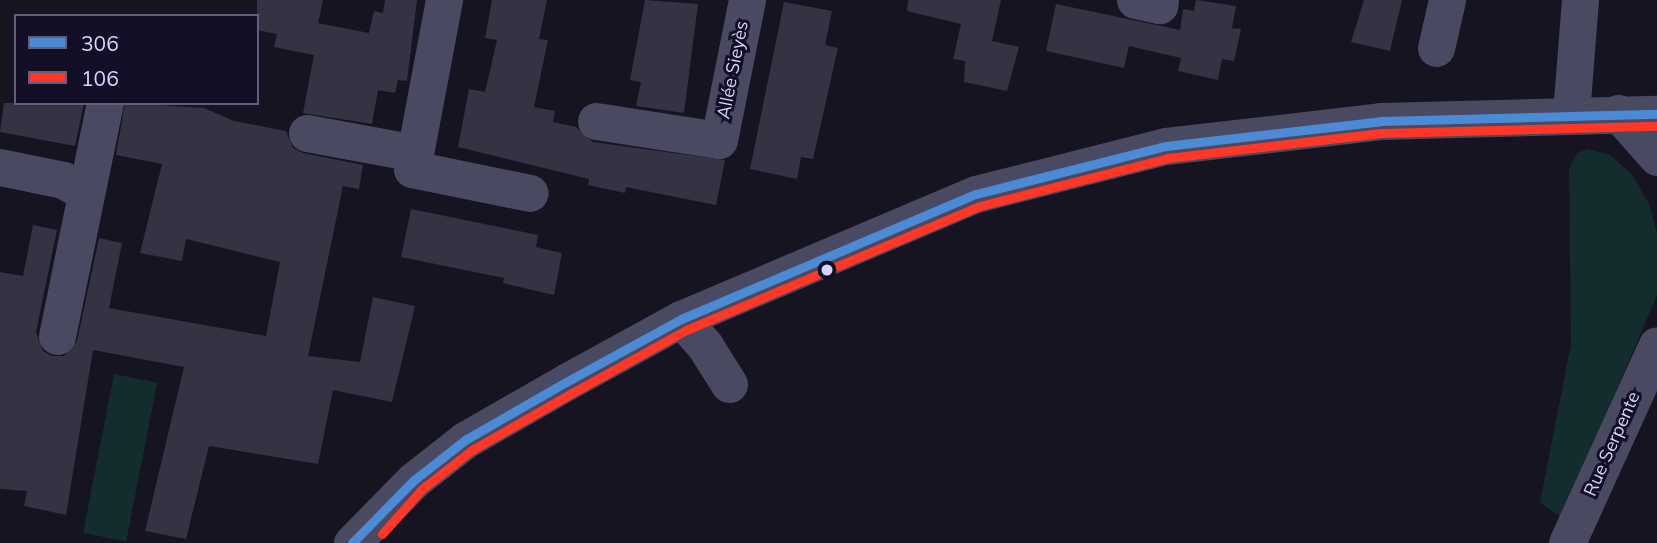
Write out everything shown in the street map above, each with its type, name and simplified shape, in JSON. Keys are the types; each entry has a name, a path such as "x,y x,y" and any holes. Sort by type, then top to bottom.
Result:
{"street":[{"path":"444,0 412,169 530,193"},
{"name":"Allée Sieyès","path":"596,121 719,141 747,0"},
{"path":"1135,0 1159,5 1160,0"},
{"path":"1436,48 1447,0"},
{"path":"1571,114 1580,0"},
{"path":"57,336 105,105"},
{"path":"1618,113 1657,157"},
{"path":"370,537 414,480 465,440 681,319 976,194 1166,146 1381,121 1571,114 1657,114"},
{"path":"307,133 415,153"},
{"path":"0,167 63,180 86,193"},
{"path":"681,319 705,346 729,384"},
{"name":"Rue Serpente","path":"1567,543 1657,345"}],"green space":[{"path":"1588,149 1610,155 1632,174 1649,204 1657,233 1657,295 1562,518 1540,502 1571,344 1569,169 1577,153"},
{"path":"114,374 157,382 126,541 83,533"}],"building":[{"path":"257,0 323,0 318,23 369,33 374,11 383,13 385,0 417,0 407,81 398,80 395,93 378,90 372,124 303,113 314,55 274,47 277,34 259,30"},
{"path":"492,0 547,0 539,39 548,40 534,107 555,111 553,122 576,127 593,142 725,160 716,205 626,187 625,193 588,185 589,179 458,147 469,89 485,92 497,40 485,38"},
{"path":"645,0 698,4 684,113 636,106 641,82 630,80"},
{"path":"908,0 1001,0 992,41 1019,47 1007,91 964,82 965,61 953,59 961,24 907,11"},
{"path":"1196,0 1236,6 1232,28 1241,29 1234,61 1222,59 1218,80 1178,71 1181,58 1129,46 1124,68 1046,51 1056,4 1180,30 1183,9 1194,11"},
{"path":"1364,0 1402,0 1390,51 1351,42"},
{"path":"784,2 832,11 825,45 838,48 813,159 801,157 797,179 750,169"},
{"path":"4,103 84,105 75,146 0,132"},
{"path":"125,105 157,105 204,108 234,121 286,131 293,148 303,153 363,165 359,189 343,186 308,356 360,362 373,297 415,306 392,402 333,390 318,464 209,446 186,539 145,531 184,367 93,350 66,515 24,506 27,491 0,489 0,272 23,276 33,225 57,230 36,332 43,351 52,356 64,356 77,341 99,238 122,243 109,308 266,336 280,262 186,239 182,261 140,253 162,164 116,155"},
{"path":"411,209 538,235 536,247 562,253 554,295 503,283 504,278 401,257"}],"transit line":[{"name":"306","path":"352,543 414,480 465,440 566,382 681,319 976,194 1166,146 1381,121 1657,114"},
{"name":"106","path":"382,534 422,489 472,450 686,330 980,206 1168,158 1382,133 1657,126"}]}
